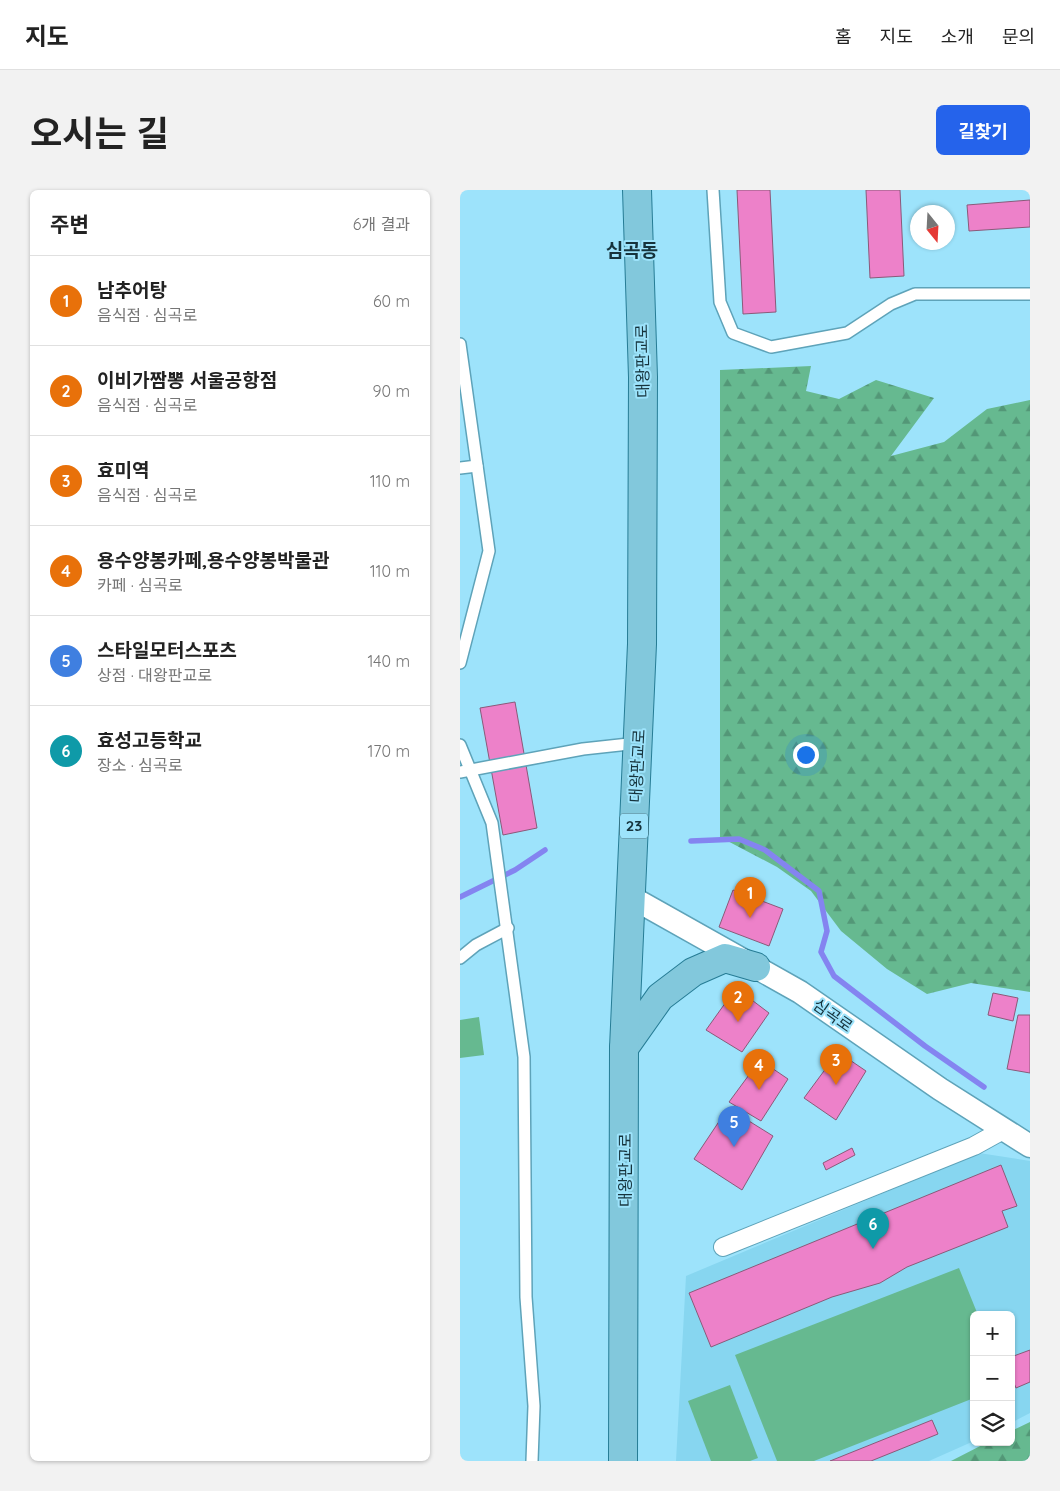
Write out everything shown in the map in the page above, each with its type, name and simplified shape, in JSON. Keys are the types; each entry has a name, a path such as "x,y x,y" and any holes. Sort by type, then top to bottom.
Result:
{"main road":[{"name":"대왕판교로","path":"623,1461 624,1048 642,644 643,376 637,190"},
{"path":"624,1048 660,997 693,972 725,958 756,967"}],"street":[{"name":"심곡로","path":"630,896 800,992 1003,1130 1030,1146"},
{"path":"723,1247 974,1146 1003,1130"}],"lane":[{"path":"713,190 720,302 733,332 771,347 847,333 891,304 915,294 1030,294"},
{"path":"460,344 488,551 460,663"},
{"path":"460,468 477,466"},
{"path":"466,771 583,748 638,743"},
{"path":"460,745 466,771 492,823 508,928 524,1057 526,1297 534,1406 532,1461"},
{"path":"460,958 476,945 508,928"}],"shaded area":[{"path":"979,1153 1030,1161 1030,1413 1015,1421 1015,1311 970,1311 970,1443 929,1461 676,1461 686,1276"}],"green space":[{"path":"811,366 806,391 839,399 876,380 934,398 891,456 944,442 987,409 1030,400 1030,992 971,983 927,994 887,969 841,931 811,891 777,867 720,837 720,370"},
{"path":"479,1017 484,1055 460,1058 460,1020"},
{"path":"959,1268 976,1311 970,1311 970,1400 814,1461 777,1461 735,1355"},
{"path":"730,1385 758,1458 750,1461 711,1461 688,1401"},
{"path":"1030,1422 1030,1461 951,1461 980,1446 1015,1446 1015,1429"}],"building":[{"path":"737,190 770,190 776,312 743,314"},
{"path":"866,190 900,190 904,276 870,278"},
{"path":"1030,200 1030,227 969,231 967,205"},
{"path":"515,702 537,828 503,835 480,708"},
{"path":"733,890 783,909 769,946 719,927"},
{"path":"736,988 769,1013 742,1052 706,1030"},
{"path":"993,993 1018,998 1013,1021 988,1015"},
{"path":"1018,1015 1030,1015 1030,1073 1007,1069"},
{"path":"838,1052 866,1071 836,1120 804,1098"},
{"path":"760,1060 788,1079 761,1121 729,1102"},
{"path":"728,1108 773,1136 742,1190 694,1159"},
{"path":"852,1148 855,1155 826,1170 823,1163"},
{"path":"1001,1165 1017,1206 1002,1211 1008,1227 907,1267 880,1283 832,1297 711,1347 689,1293"},
{"path":"1030,1350 1030,1382 1016,1388 1015,1386 1015,1356"},
{"path":"932,1420 938,1434 871,1461 830,1461"}],"waterway":[{"path":"691,841 739,839 765,850 819,891 827,931 821,952 834,976 925,1046 984,1087"},
{"path":"460,897 515,870 545,850"}],"place":[{"name":"남추어탕","path":"750,918"},
{"name":"이비가짬뽕 서울공항점","path":"738,1022"},
{"name":"효미역","path":"836,1085"},
{"name":"용수양봉카페,용수양봉박물관","path":"759,1090"},
{"name":"스타일모터스포츠","path":"734,1147"},
{"name":"효성고등학교","path":"873,1249"}],"district":[{"name":"심곡동","path":"632,250"}]}
